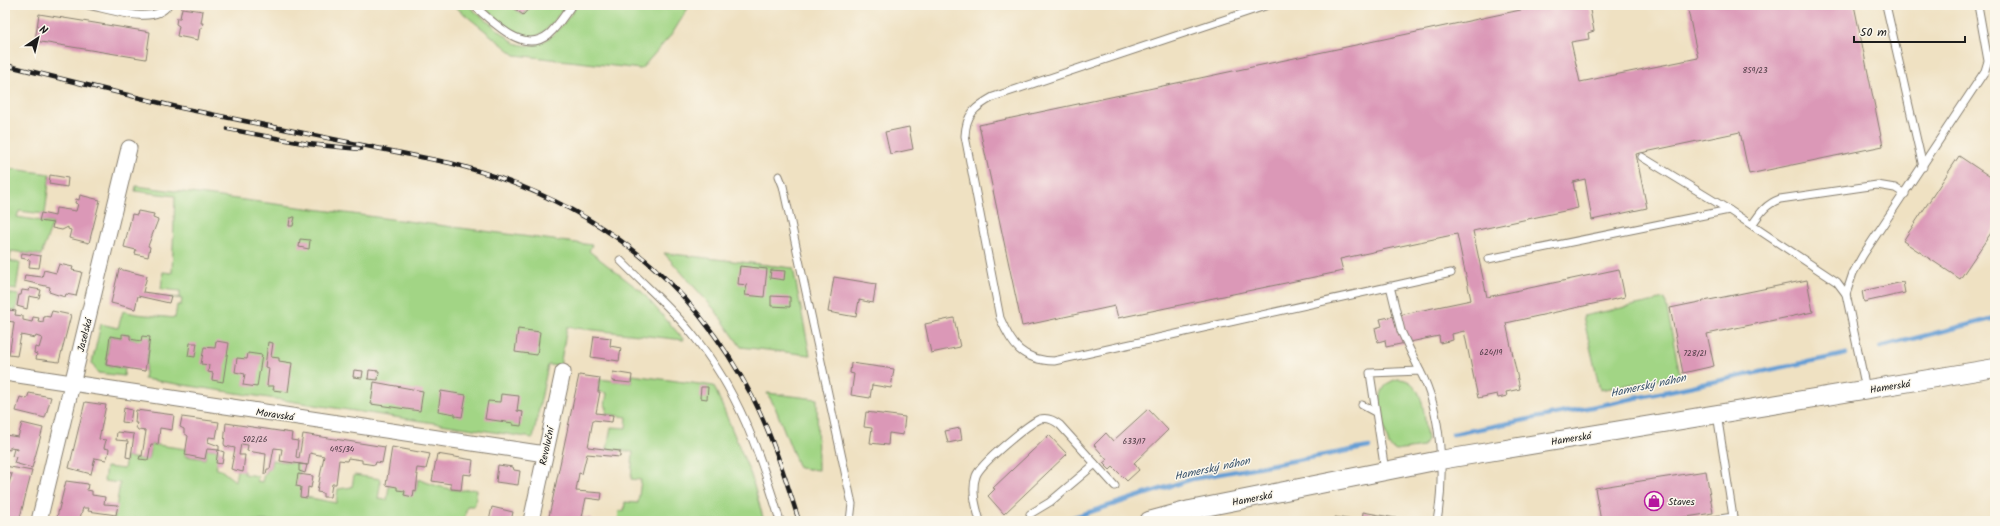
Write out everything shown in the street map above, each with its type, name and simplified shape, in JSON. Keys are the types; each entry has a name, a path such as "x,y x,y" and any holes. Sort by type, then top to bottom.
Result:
{"street":[{"name":"Jaselská","path":"39,521 130,148"},
{"name":"Hamerská","path":"1149,521 1440,460 1995,368"},
{"name":"Revoluční","path":"531,521 563,372"},
{"name":"Moravská","path":"5,373 545,454"}],"lane":[{"path":"88,5 148,17 159,14 168,5"},
{"path":"473,5 514,36 528,42 542,38 549,34 572,5"},
{"path":"1268,5 993,97 974,109 968,118 965,136 1000,318 1013,343 1024,353 1038,360 1054,361 1451,273"},
{"path":"1886,5 1923,167"},
{"path":"1846,294 1852,273 1923,167 1986,66 1988,61 1978,5"},
{"path":"1642,157 1729,210 1837,282 1846,294 1866,390"},
{"path":"779,176 783,186 812,315 852,504 850,521"},
{"path":"1752,225 1760,212 1772,202 1780,199 1878,185 1895,188 1905,194"},
{"path":"1488,260 1729,210"},
{"path":"620,260 673,312 693,335 728,386 743,413 780,521"},
{"path":"1390,286 1401,331 1429,387 1438,434 1440,460 1441,494 1437,521"},
{"path":"1385,471 1367,373 1420,371"},
{"path":"1362,406 1375,412"},
{"path":"1707,521 1733,517 1716,414"},
{"path":"980,521 974,488 977,473 991,457 1040,419 1051,419 1055,421 1115,486"},
{"path":"1030,514 1050,502 1095,464"}],"green space":[{"path":"453,5 467,5 515,43 535,45 544,41 559,29 578,5 690,5 672,34 641,69 515,55"},
{"path":"481,5 510,5 523,15 532,5 566,5 549,27 542,33 534,36 526,36 510,29"},
{"path":"5,168 50,174 45,214 19,211 17,217 53,223 41,255 11,251 10,261 20,263 16,290 5,288"},
{"path":"136,186 592,245 589,251 642,292 684,340 567,327 560,366 548,365 533,438 144,379 150,337 141,341 130,339 130,335 123,334 122,338 110,336 106,365 125,368 124,376 98,373 92,363 101,324 118,328 123,311 136,314 175,318 177,305 181,305 182,299 170,297 180,298 180,291 161,289 163,272 172,273 175,196 135,191"},
{"path":"664,253 793,268 810,355 741,347 715,310"},
{"path":"5,293 19,295 16,311 9,310 7,321 5,321"},
{"path":"1665,299 1680,375 1600,390 1583,316"},
{"path":"632,375 714,386 751,475 764,521 618,521 619,510 624,511 625,502 638,503 641,480 631,479 633,452 607,449 611,427 626,428 627,417 606,414 607,407 605,406 607,393 598,392 600,379 631,383"},
{"path":"1398,379 1407,381 1414,386 1419,393 1424,412 1427,440 1423,447 1396,451 1389,446 1380,408 1380,398 1383,390 1389,383"},
{"path":"767,393 817,399 818,470 799,468 775,407"},
{"path":"151,444 186,449 185,456 205,459 207,449 219,450 216,469 221,470 235,481 237,470 244,471 244,474 258,476 257,481 262,482 267,469 270,469 272,460 300,464 298,485 302,486 301,496 336,503 338,489 352,487 354,475 381,479 378,499 387,500 389,485 406,486 404,495 416,491 418,479 448,489 477,490 475,504 474,506 467,506 464,521 114,521 120,483 104,481 106,467 124,469 126,457 148,460"}],"building":[{"path":"510,5 532,5 523,15"},
{"path":"1544,5 1589,5 1594,31 1588,33 1589,39 1571,42 1580,82 1698,58 1687,5 1854,5 1883,146 1749,174 1740,132 1636,154 1647,208 1592,220 1585,179 1573,182 1578,208 1473,231 1487,297 1619,269 1625,297 1506,323 1520,389 1506,392 1507,396 1498,398 1497,394 1478,398 1464,331 1452,334 1453,340 1440,343 1439,336 1386,347 1385,340 1378,342 1375,328 1382,326 1380,319 1471,300 1457,234 1340,259 1343,271 1118,318 1115,306 1022,326 979,125"},
{"path":"182,8 203,11 201,23 203,23 202,28 200,28 198,40 177,36 179,26 176,24 177,18 180,18"},
{"path":"39,14 150,32 146,59 35,41"},
{"path":"909,127 913,149 890,154 885,132"},
{"path":"1959,156 1995,180 1995,227 1960,279 1903,241"},
{"path":"50,175 68,178 67,187 49,184"},
{"path":"80,195 100,200 89,243 69,238 71,230 68,229 68,227 62,230 52,228 53,223 39,221 41,213 55,216 56,208 76,211 78,204 75,203 76,199 79,200"},
{"path":"138,211 154,214 153,218 158,220 148,246 150,247 148,257 135,254 136,250 124,247 132,214 137,215"},
{"path":"295,217 293,226 289,226 290,218"},
{"path":"300,239 310,240 309,249 299,247"},
{"path":"22,253 41,256 39,268 29,267 30,260 21,258"},
{"path":"59,264 73,267 72,270 82,272 76,296 66,294 65,297 49,292 50,287 24,281 25,275 42,277 44,270 56,273"},
{"path":"740,266 767,269 764,297 745,295 747,285 738,284"},
{"path":"119,269 147,276 143,292 171,296 169,303 138,296 135,309 111,303"},
{"path":"771,270 785,271 784,280 770,278"},
{"path":"834,277 876,284 873,303 859,300 856,317 828,312"},
{"path":"1807,280 1813,312 1707,334 1714,366 1683,373 1670,308"},
{"path":"1903,282 1905,293 1864,302 1862,291"},
{"path":"30,288 41,290 39,298 29,296 27,309 17,306 19,295 21,295 22,290 29,291"},
{"path":"771,296 790,297 790,307 771,306"},
{"path":"9,310 16,311 15,315 23,316 23,320 32,322 33,317 39,318 38,321 43,322 44,316 50,317 52,311 71,315 59,362 36,359 37,354 34,353 35,347 39,348 42,338 36,336 35,338 21,335 17,356 9,355 14,322 7,321"},
{"path":"954,318 960,347 931,353 925,324"},
{"path":"518,329 540,332 537,355 515,352"},
{"path":"122,334 130,335 130,339 141,341 142,336 150,337 145,371 106,365 110,336 122,338"},
{"path":"594,336 611,338 610,346 621,348 619,361 591,357"},
{"path":"216,341 229,343 223,382 212,380 213,373 208,372 209,365 201,364 204,347 215,348"},
{"path":"268,342 273,343 271,357 279,358 279,361 292,363 288,392 273,390 274,386 267,386 269,368 265,367"},
{"path":"190,343 197,343 195,357 188,356"},
{"path":"248,353 262,355 257,387 243,385 245,374 235,372 237,358 247,359"},
{"path":"851,363 894,369 891,388 872,385 870,398 851,395 854,374 850,373"},
{"path":"354,370 363,371 362,378 353,377"},
{"path":"369,370 379,371 378,380 368,379"},
{"path":"613,372 632,375 631,383 612,381"},
{"path":"579,375 600,378 598,392 600,392 596,413 613,415 612,422 593,420 588,447 620,451 620,457 587,454 582,474 579,473 576,491 602,493 601,500 586,498 582,517 591,518 591,521 548,521"},
{"path":"374,382 423,391 420,411 371,404"},
{"path":"701,387 708,387 707,399 700,398"},
{"path":"441,391 466,395 462,417 455,416 455,414 438,411"},
{"path":"29,393 51,397 45,418 16,411 20,397 27,399"},
{"path":"501,394 519,396 517,411 523,412 521,426 513,425 513,423 485,419 488,401 500,402"},
{"path":"85,402 106,405 99,439 106,440 104,448 109,449 108,455 106,460 95,458 91,474 69,468"},
{"path":"124,408 132,410 130,423 122,422"},
{"path":"1148,409 1168,430 1134,463 1139,470 1127,481 1113,467 1110,470 1103,463 1107,460 1094,445 1106,433 1113,441"},
{"path":"136,410 174,415 172,430 160,428 158,445 151,444 148,460 139,459 140,456 142,456 146,431 138,430 136,427"},
{"path":"866,412 905,417 903,435 889,433 888,445 870,443 872,428 864,427"},
{"path":"182,417 219,422 216,438 209,437 208,442 219,446 219,450 207,449 205,459 185,455 188,436 184,433 184,429 180,427"},
{"path":"22,423 43,428 32,468 14,463 16,457 12,456 14,449 17,450 17,448 10,447 10,450 5,449 5,435 18,437"},
{"path":"226,423 292,433 291,440 298,441 296,457 299,458 303,434 385,447 382,463 376,462 375,465 362,463 362,460 348,458 347,461 339,460 336,484 332,484 330,497 323,497 323,493 317,492 324,456 310,453 308,465 280,461 282,449 274,448 270,469 267,469 266,474 264,474 266,454 247,451 248,445 241,444 239,455 245,455 243,472 231,469 235,448 225,446 224,444"},
{"path":"960,428 962,440 948,443 945,431"},
{"path":"117,432 134,434 131,458 126,457 128,441 116,440"},
{"path":"1049,435 1067,454 1004,514 988,496 995,489 993,488"},
{"path":"392,447 430,454 426,469 417,468 416,474 418,474 416,491 414,490 413,497 404,495 405,491 397,490 397,487 386,485"},
{"path":"218,450 224,452 222,464 216,463"},
{"path":"437,454 473,460 471,475 463,474 461,490 451,489 451,484 432,481"},
{"path":"299,464 307,465 305,473 299,471"},
{"path":"498,465 513,467 514,470 520,471 518,485 496,482"},
{"path":"5,466 32,471 19,521 5,521 5,496 12,474 5,473"},
{"name":"Staves","path":"1706,471 1713,513 1659,521 1601,521 1595,488"},
{"path":"298,474 313,476 311,488 308,487 307,498 300,497 301,487 296,486"},
{"path":"66,481 88,484 87,490 92,491 92,495 105,497 104,504 118,505 116,515 88,511 89,508 83,508 79,521 56,521"},
{"path":"492,507 513,512 511,521 489,521"},
{"path":"1363,512 1406,520 1406,521 1362,521"},
{"path":"1335,517 1353,520 1353,521 1335,521"}],"waterway":[{"name":"Hamerský náhon","path":"1880,347 1995,318"},
{"name":"Hamerský náhon","path":"1453,434 1602,405 1846,354"},
{"name":"Hamerský náhon","path":"1062,521 1192,479 1369,447"}],"railway":[{"path":"5,65 181,108 450,163 500,178 547,197 590,220 629,247 665,278 698,314 728,355 754,400 767,429 779,459 799,521"},
{"path":"228,129 308,144 360,149"}],"place":[{"name":"Staves","path":"1654,501"}]}
